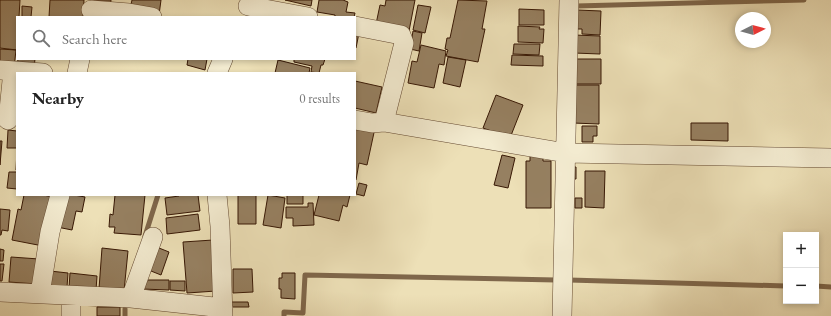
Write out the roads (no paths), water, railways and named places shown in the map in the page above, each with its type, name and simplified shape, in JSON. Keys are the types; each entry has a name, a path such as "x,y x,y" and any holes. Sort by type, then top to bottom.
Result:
{"street":[{"path":"562,316 569,0"},
{"path":"247,8 301,16"},
{"path":"90,9 146,16"},
{"path":"356,26 401,35 404,43 384,122"},
{"path":"77,72 80,60"},
{"path":"217,72 223,60"},
{"path":"8,120 6,71 24,72"},
{"path":"356,120 372,123 384,122 566,153 831,158"},
{"path":"40,294 50,232 60,196"},
{"path":"0,292 131,298 223,312 220,226 217,196"},
{"path":"131,298 153,237"},
{"path":"71,296 71,316"}],"waterway":[{"path":"576,6 804,0"},
{"path":"145,236 158,196"},
{"path":"284,316 284,312 303,313 305,275 556,280 556,276"},
{"path":"569,280 783,286"},
{"path":"819,286 831,287"},
{"path":"125,309 125,316"}]}
